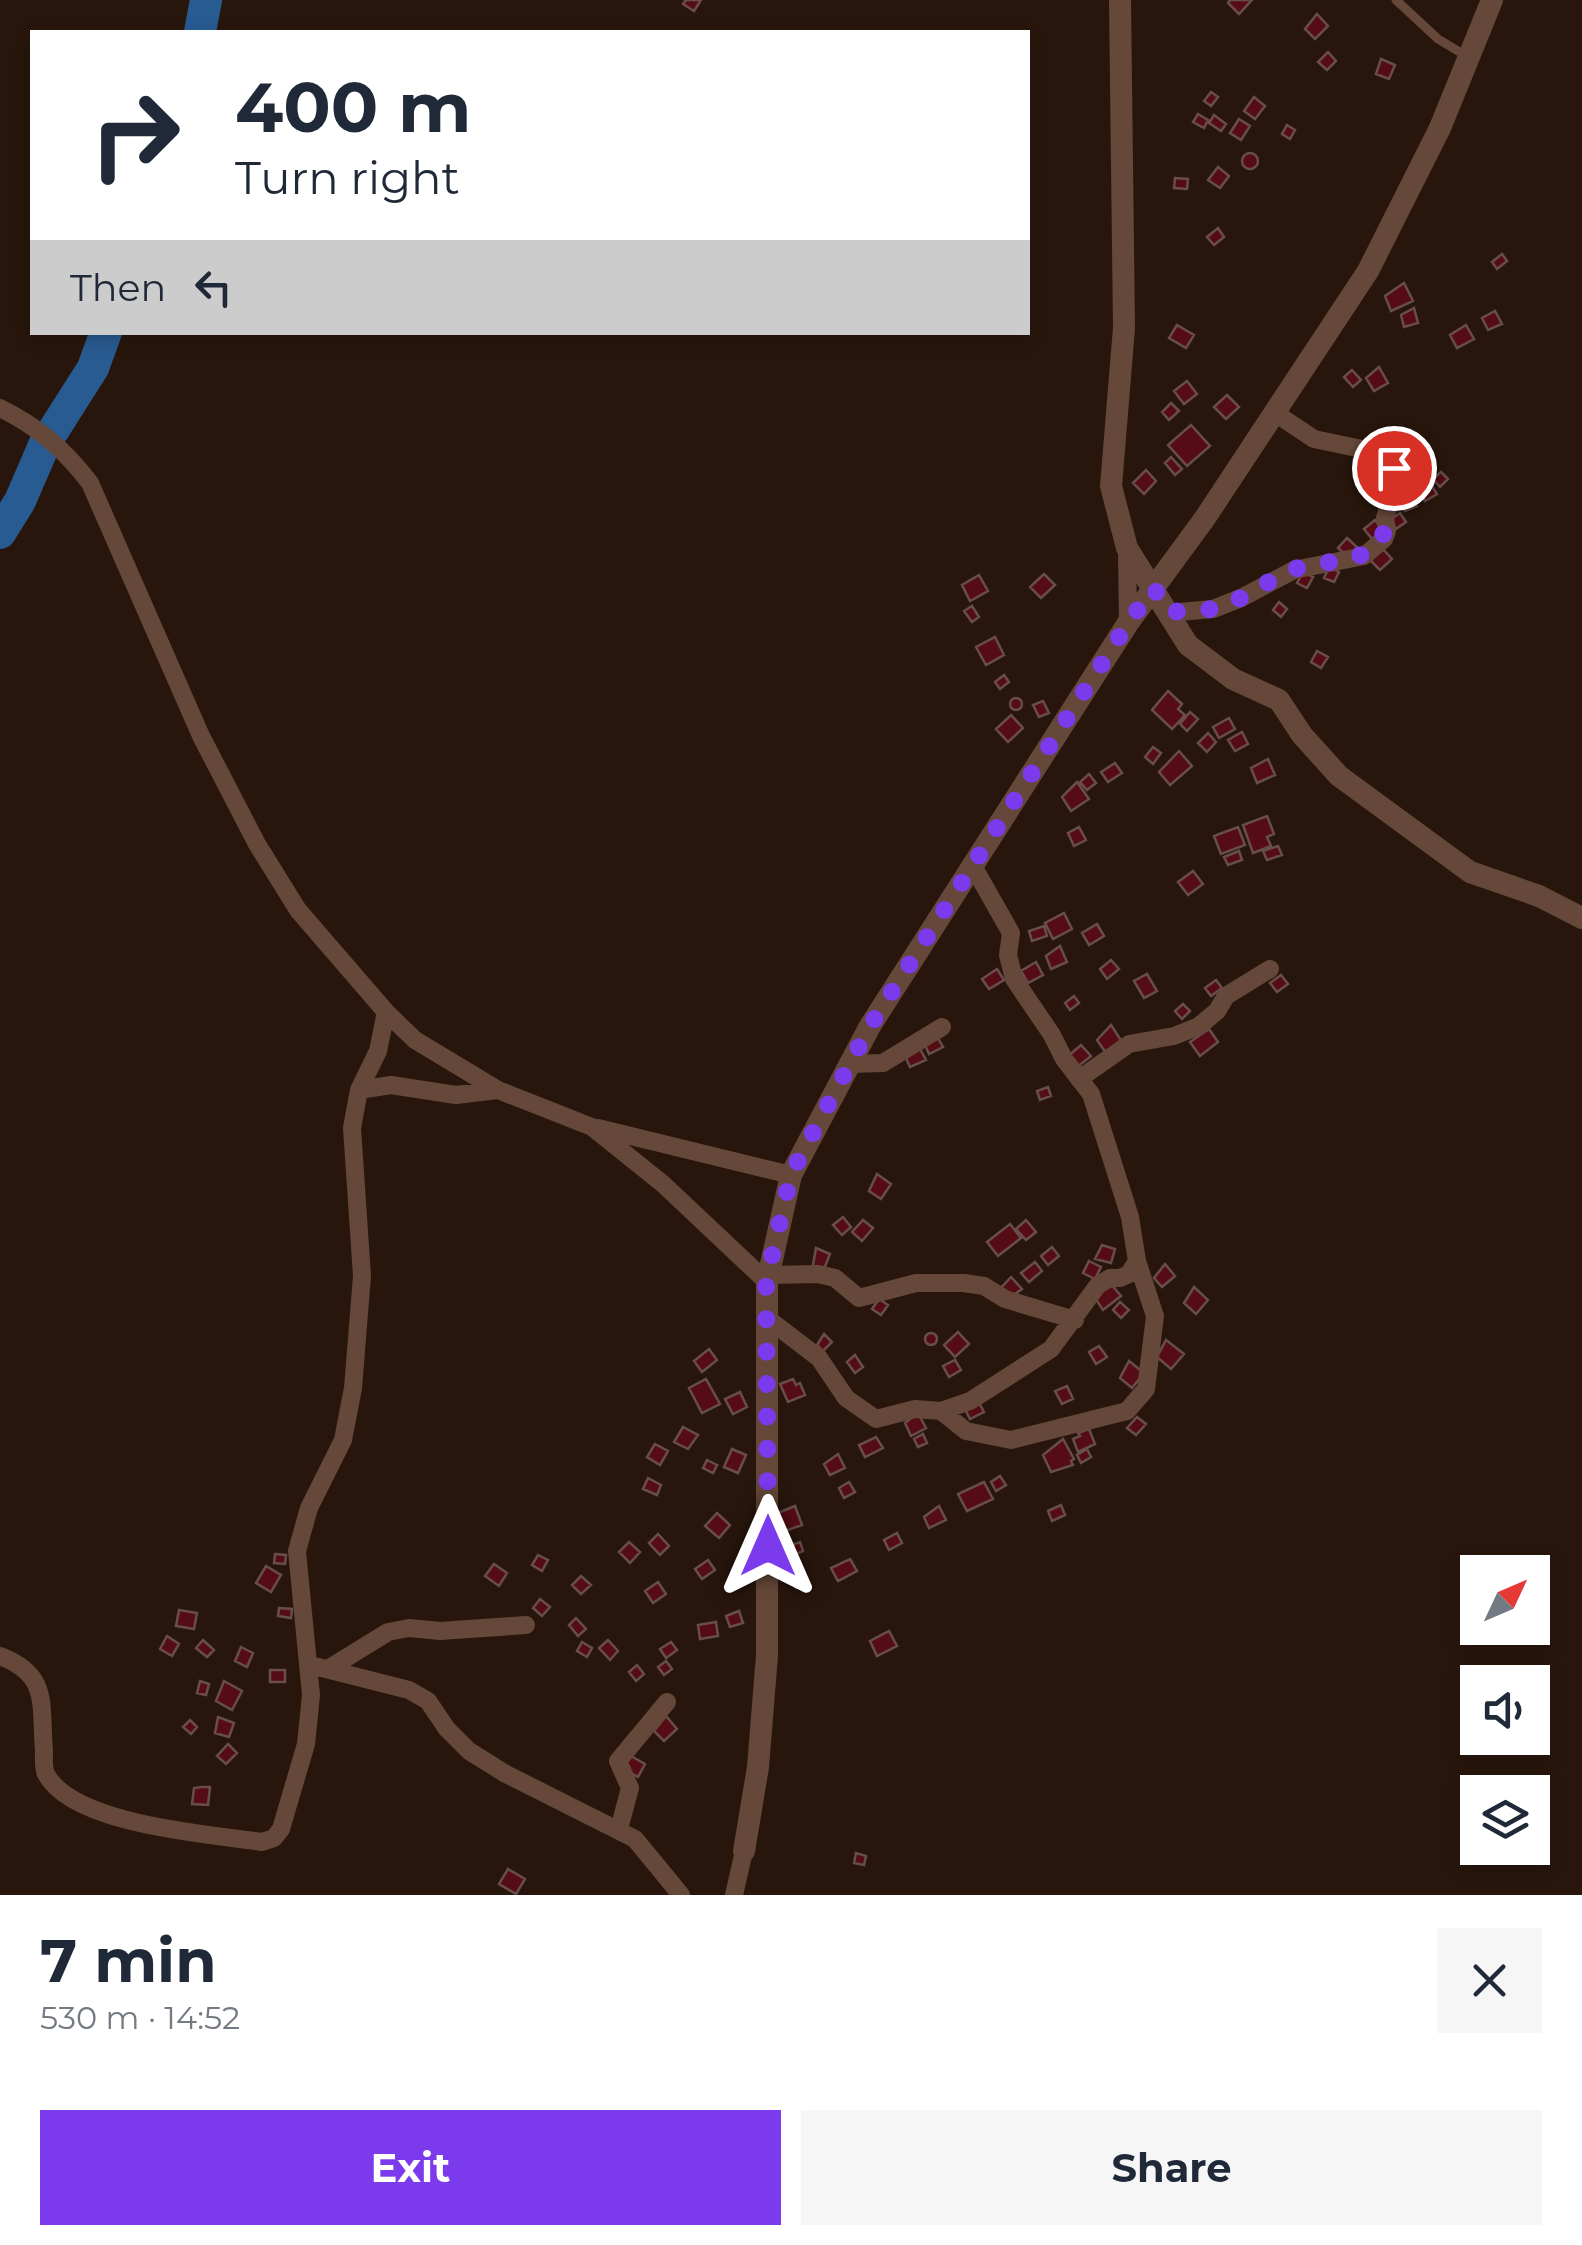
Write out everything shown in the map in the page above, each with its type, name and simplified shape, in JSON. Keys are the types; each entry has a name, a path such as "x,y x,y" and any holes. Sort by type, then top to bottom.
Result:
{"street":[{"path":"1120,0 1124,328 1112,486 1127,548 1128,623"},
{"path":"734,1895 758,1768 767,1655 767,1279 791,1174 870,1026 1128,623 1275,414 1368,270 1440,128 1492,0"},
{"path":"0,408 32,424 66,452 90,483 201,736 257,844 298,910 386,1012 436,1055 498,1090 592,1127 791,1174"},
{"path":"1168,612 1213,609 1294,570 1364,556 1384,539 1384,518 1396,480 1394,468 1381,453 1314,439 1275,414"},
{"path":"1127,548 1188,645 1233,679 1278,700 1338,776 1480,877 1539,896 1582,918"},
{"path":"941,1411 966,1431 1011,1440 1127,1411 1146,1389 1155,1316 1137,1261 1130,1216 1110,1145 1091,1094 1064,1060 1014,979 1008,955 1011,933 973,866"},
{"path":"1079,1079 1129,1044 1174,1036 1199,1026 1217,1011 1226,996 1270,969"},
{"path":"0,1656 20,1664 34,1676 40,1692 46,1773 70,1798 101,1814 262,1842 274,1838 281,1828 302,1757 319,1667 300,1602 296,1551 309,1508 344,1440 350,1417 362,1276 352,1128 359,1090 378,1052 386,1012"},
{"path":"850,1064 882,1063 942,1027"},
{"path":"359,1090 391,1086 456,1095 498,1090"},
{"path":"592,1127 663,1184 767,1279 818,1274 834,1278 860,1298 916,1283 964,1283 984,1286 1005,1299 1075,1320"},
{"path":"768,1319 818,1358 846,1398 876,1418 915,1409 941,1411 970,1401 1051,1349 1098,1285 1129,1274 1137,1261"},
{"path":"319,1667 398,1630 526,1626"},
{"path":"319,1667 409,1690 428,1701 447,1729 469,1751 635,1839 681,1895"},
{"path":"618,1829 630,1788 618,1762 666,1702"}],"lane":[{"path":"1396,0 1438,39 1470,58"}],"building":[{"path":"686,0 701,0 694,11 683,4"},
{"path":"1252,0 1239,14 1228,3"},
{"path":"1317,14 1328,26 1315,39 1305,29"},
{"path":"1328,52 1336,61 1327,70 1318,62"},
{"path":"1381,59 1395,65 1389,79 1376,74"},
{"path":"1211,92 1218,97 1211,106 1204,101"},
{"path":"1254,97 1265,106 1255,119 1244,111"},
{"path":"1198,114 1208,120 1204,128 1193,122"},
{"path":"1214,115 1226,124 1221,131 1209,123"},
{"path":"1239,119 1250,126 1241,140 1230,133"},
{"path":"1287,125 1295,130 1290,139 1282,134"},
{"path":"1250,153 1258,161 1250,169 1242,161"},
{"path":"1218,167 1229,176 1220,188 1208,180"},
{"path":"1175,178 1188,179 1187,189 1174,188"},
{"path":"1218,228 1224,237 1214,245 1207,237"},
{"path":"1502,254 1507,261 1497,269 1492,262"},
{"path":"1404,283 1413,301 1391,311 1385,296"},
{"path":"1414,308 1418,323 1404,327 1401,315"},
{"path":"1495,311 1502,324 1488,330 1482,318"},
{"path":"1177,325 1194,335 1186,348 1169,338"},
{"path":"1466,325 1474,339 1457,348 1450,335"},
{"path":"1379,367 1388,383 1374,391 1366,378"},
{"path":"1352,370 1361,380 1353,387 1344,377"},
{"path":"1187,381 1197,394 1184,404 1174,391"},
{"path":"1227,395 1239,407 1226,419 1214,407"},
{"path":"1171,403 1179,411 1169,420 1162,412"},
{"path":"1191,425 1210,446 1187,466 1168,445"},
{"path":"1416,445 1425,455 1413,466 1409,461 1404,465 1399,458"},
{"path":"1171,457 1182,469 1175,475 1165,463"},
{"path":"1146,470 1156,481 1144,494 1133,483"},
{"path":"1441,472 1448,479 1440,487 1433,479"},
{"path":"1430,483 1437,494 1425,501 1418,491"},
{"path":"1413,496 1417,506 1405,511 1401,502"},
{"path":"1400,513 1406,522 1396,529 1390,520"},
{"path":"1375,520 1383,530 1372,539 1364,529"},
{"path":"1347,538 1357,547 1348,557 1338,548"},
{"path":"1381,547 1392,559 1380,570 1371,561"},
{"path":"1329,567 1339,572 1334,582 1324,578"},
{"path":"1303,572 1313,577 1307,588 1297,583"},
{"path":"1044,574 1055,585 1041,598 1030,587"},
{"path":"979,575 988,591 970,601 962,585"},
{"path":"1279,602 1287,609 1281,617 1273,610"},
{"path":"972,606 979,617 972,622 964,611"},
{"path":"995,637 1004,655 986,665 976,647"},
{"path":"1317,651 1328,657 1321,668 1311,662"},
{"path":"1004,675 1009,682 1000,689 995,682"},
{"path":"1168,691 1182,704 1178,709 1185,715 1172,729 1152,710"},
{"path":"1016,698 1022,704 1016,710 1010,704"},
{"path":"1043,701 1049,713 1039,717 1033,705"},
{"path":"1190,712 1198,719 1187,731 1180,724"},
{"path":"1011,715 1023,728 1008,742 996,729"},
{"path":"1229,718 1235,729 1219,738 1213,727"},
{"path":"1242,732 1248,744 1235,751 1228,740"},
{"path":"1208,733 1216,742 1207,752 1198,743"},
{"path":"1153,747 1161,753 1153,764 1145,757"},
{"path":"1179,751 1192,766 1170,785 1159,772"},
{"path":"1268,759 1275,775 1257,783 1251,768"},
{"path":"1115,763 1122,773 1108,782 1101,772"},
{"path":"1089,774 1096,783 1087,790 1080,782"},
{"path":"1077,782 1089,799 1071,811 1062,797"},
{"path":"1267,816 1274,834 1267,837 1271,846 1253,853 1243,825"},
{"path":"1079,827 1086,840 1074,846 1068,833"},
{"path":"1238,827 1245,845 1221,854 1214,836"},
{"path":"1278,846 1282,855 1267,860 1263,851"},
{"path":"1239,851 1242,860 1228,865 1224,857"},
{"path":"1193,871 1203,884 1188,895 1178,882"},
{"path":"1064,913 1072,929 1053,939 1045,923"},
{"path":"1097,924 1104,936 1089,945 1082,933"},
{"path":"1044,926 1047,936 1032,941 1029,931"},
{"path":"1060,946 1067,962 1051,969 1046,956"},
{"path":"1111,960 1119,969 1107,979 1100,969"},
{"path":"1036,962 1043,975 1028,983 1021,971"},
{"path":"997,969 1004,980 989,989 982,979"},
{"path":"1147,974 1157,991 1144,998 1134,981"},
{"path":"1281,975 1288,984 1277,992 1270,983"},
{"path":"1216,980 1222,988 1211,996 1205,988"},
{"path":"1074,996 1079,1003 1070,1010 1065,1003"},
{"path":"1183,1004 1190,1011 1182,1019 1175,1011"},
{"path":"1111,1025 1122,1042 1106,1053 1097,1040"},
{"path":"1209,1029 1218,1042 1200,1056 1190,1042"},
{"path":"938,1038 943,1047 929,1054 925,1045"},
{"path":"1081,1045 1091,1056 1076,1068 1067,1057"},
{"path":"919,1047 926,1060 910,1067 905,1056"},
{"path":"1048,1087 1051,1096 1040,1100 1037,1091"},
{"path":"877,1174 891,1184 881,1199 869,1191"},
{"path":"843,1217 851,1227 842,1235 833,1225"},
{"path":"863,1220 873,1228 862,1241 852,1232"},
{"path":"1026,1220 1036,1232 1026,1240 1016,1229"},
{"path":"1010,1224 1021,1238 998,1256 987,1242"},
{"path":"1102,1245 1115,1249 1111,1263 1095,1259"},
{"path":"1052,1247 1059,1256 1048,1265 1041,1256"},
{"path":"816,1248 830,1254 824,1269 813,1265"},
{"path":"1089,1261 1101,1267 1095,1279 1083,1273"},
{"path":"1035,1262 1042,1271 1029,1282 1021,1273"},
{"path":"1165,1264 1175,1276 1162,1287 1154,1278"},
{"path":"1011,1277 1022,1289 1008,1299 1001,1288"},
{"path":"1110,1283 1121,1296 1103,1310 1095,1298"},
{"path":"1194,1287 1208,1300 1196,1314 1184,1303"},
{"path":"879,1299 888,1305 881,1315 872,1309"},
{"path":"1120,1302 1129,1310 1121,1318 1113,1310"},
{"path":"958,1332 969,1344 955,1357 944,1345"},
{"path":"931,1333 937,1339 931,1345 925,1339"},
{"path":"824,1334 832,1342 823,1351 817,1345"},
{"path":"1166,1340 1184,1354 1171,1369 1157,1357"},
{"path":"1099,1346 1107,1357 1096,1364 1089,1352"},
{"path":"709,1349 717,1360 702,1372 694,1361"},
{"path":"855,1355 863,1367 855,1373 847,1362"},
{"path":"955,1360 961,1370 949,1377 943,1366"},
{"path":"1129,1361 1144,1373 1132,1388 1120,1378"},
{"path":"706,1379 720,1404 702,1413 689,1388"},
{"path":"793,1379 796,1385 800,1383 805,1395 788,1402 780,1384"},
{"path":"1067,1386 1073,1399 1062,1404 1055,1391"},
{"path":"740,1392 747,1407 733,1414 725,1399"},
{"path":"978,1401 984,1412 970,1419 965,1409"},
{"path":"918,1413 926,1428 911,1436 905,1423"},
{"path":"1137,1417 1146,1424 1136,1435 1127,1428"},
{"path":"683,1427 698,1435 688,1449 674,1442"},
{"path":"1089,1429 1095,1444 1078,1452 1073,1439"},
{"path":"923,1434 927,1443 918,1447 914,1439"},
{"path":"876,1437 883,1448 865,1457 859,1445"},
{"path":"1063,1439 1074,1459 1073,1465 1051,1472 1043,1455"},
{"path":"655,1444 668,1451 660,1465 647,1457"},
{"path":"732,1449 746,1455 738,1473 724,1467"},
{"path":"1087,1449 1091,1457 1081,1463 1077,1455"},
{"path":"838,1454 845,1468 830,1475 824,1464"},
{"path":"707,1460 717,1465 713,1473 703,1468"},
{"path":"1000,1476 1006,1485 996,1491 991,1482"},
{"path":"648,1478 661,1485 657,1495 643,1489"},
{"path":"849,1482 855,1492 844,1498 839,1488"},
{"path":"984,1482 993,1499 967,1511 958,1494"},
{"path":"1061,1505 1065,1515 1052,1521 1048,1511"},
{"path":"795,1506 802,1525 785,1531 778,1513"},
{"path":"939,1506 946,1520 929,1528 924,1517"},
{"path":"717,1513 730,1525 719,1538 705,1526"},
{"path":"897,1533 902,1543 889,1550 884,1540"},
{"path":"658,1534 669,1546 660,1555 649,1543"},
{"path":"629,1542 640,1552 630,1563 619,1552"},
{"path":"800,1542 803,1551 794,1555 791,1545"},
{"path":"275,1554 286,1555 285,1564 274,1563"},
{"path":"538,1555 548,1560 542,1571 532,1565"},
{"path":"850,1559 857,1571 838,1581 831,1568"},
{"path":"708,1560 715,1570 702,1579 695,1569"},
{"path":"494,1564 507,1573 499,1586 485,1576"},
{"path":"266,1566 281,1575 271,1592 256,1583"},
{"path":"801,1570 807,1584 796,1588 791,1575"},
{"path":"581,1576 591,1585 581,1594 572,1585"},
{"path":"658,1582 666,1594 653,1603 645,1591"},
{"path":"540,1599 550,1607 542,1616 533,1608"},
{"path":"279,1608 292,1609 291,1618 278,1616"},
{"path":"179,1610 197,1613 194,1629 176,1626"},
{"path":"739,1611 743,1623 730,1627 726,1616"},
{"path":"576,1618 586,1629 578,1636 569,1625"},
{"path":"716,1622 718,1636 700,1639 698,1625"},
{"path":"889,1631 897,1646 877,1656 870,1641"},
{"path":"167,1636 179,1644 172,1656 160,1649"},
{"path":"203,1640 214,1650 207,1657 196,1648"},
{"path":"608,1640 618,1651 610,1660 599,1648"},
{"path":"582,1642 592,1648 587,1657 577,1651"},
{"path":"671,1642 677,1650 666,1658 660,1649"},
{"path":"241,1647 253,1653 247,1667 235,1661"},
{"path":"666,1661 672,1669 664,1675 658,1667"},
{"path":"637,1665 644,1674 636,1681 629,1672"},
{"path":"270,1670 285,1670 285,1682 270,1682"},
{"path":"200,1681 209,1684 206,1695 197,1693"},
{"path":"224,1681 242,1691 232,1710 216,1701"},
{"path":"666,1716 677,1729 664,1741 654,1731"},
{"path":"218,1717 234,1723 229,1737 215,1733"},
{"path":"190,1720 197,1727 191,1734 183,1727"},
{"path":"228,1744 237,1753 226,1764 217,1756"},
{"path":"629,1755 645,1764 638,1777 624,1769"},
{"path":"210,1787 208,1805 192,1804 194,1788"},
{"path":"856,1853 866,1856 864,1865 854,1863"},
{"path":"508,1869 525,1879 516,1894 499,1884"}],"waterway":[{"path":"200,30 206,0"},
{"path":"53,431 93,368 105,335"},
{"path":"0,533 20,501 45,443"}],"route":[{"path":"768,1546 766,1282 791,1174 870,1026 1154,588 1168,612 1213,609 1294,570 1364,556 1384,539 1387,531 1384,518 1396,480 1394,468"}]}
